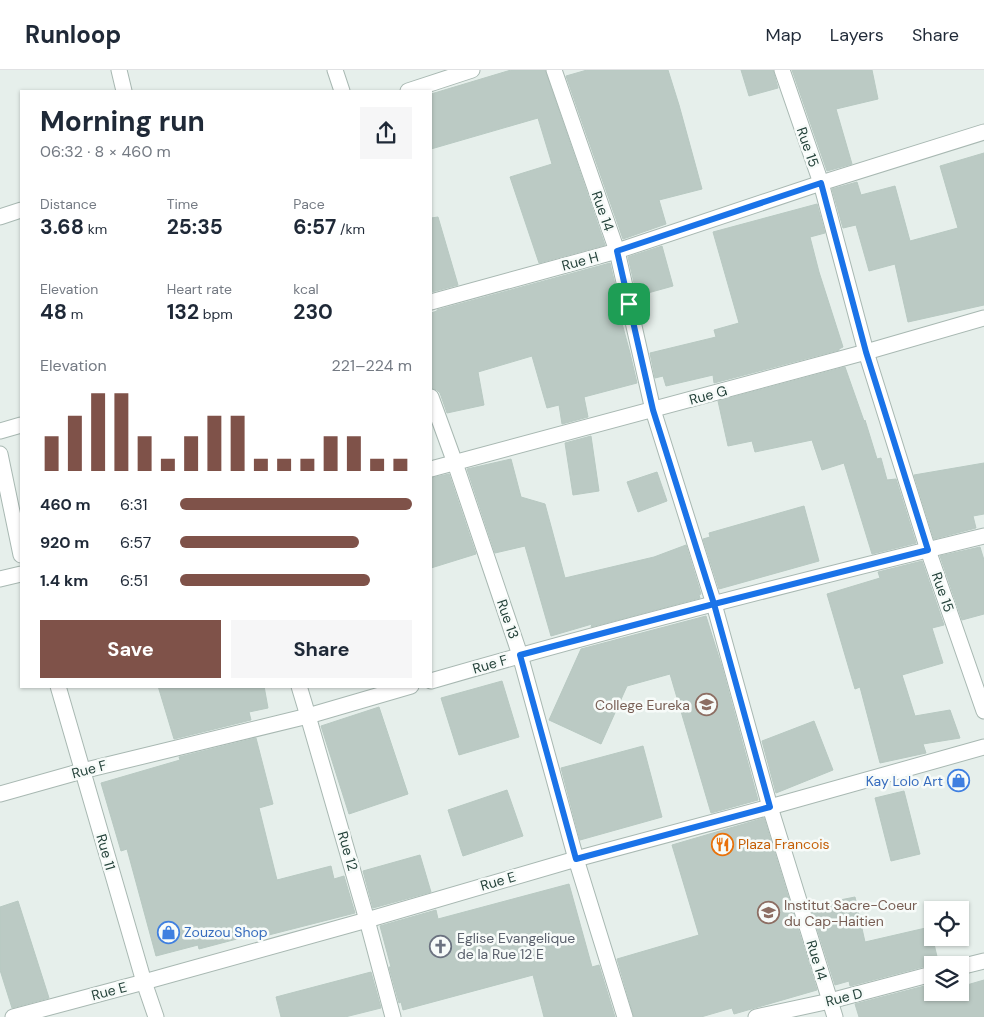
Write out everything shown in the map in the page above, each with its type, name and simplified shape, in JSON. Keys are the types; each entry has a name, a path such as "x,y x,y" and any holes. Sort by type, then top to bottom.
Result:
{"street":[{"path":"119,70 124,90"},
{"path":"335,70 342,90"},
{"path":"411,90 472,70"},
{"name":"Rue 14","path":"554,70 617,251 653,410 714,604 770,807 835,1017"},
{"name":"Rue 15","path":"782,70 821,183 866,352 928,550 984,711"},
{"name":"Rue H","path":"432,302 617,251 821,183 984,132"},
{"path":"0,217 20,210"},
{"name":"Rue G","path":"432,468 653,410 984,318"},
{"name":"Rue 13","path":"432,400 520,655 576,859 625,1017"},
{"path":"0,430 20,425"},
{"path":"0,454 20,550"},
{"name":"Rue F","path":"432,680 714,604 984,536"},
{"path":"0,579 20,574"},
{"name":"Rue 11","path":"59,688 144,982 156,1017"},
{"name":"Rue 12","path":"300,688 393,1017"},
{"name":"Rue F","path":"0,794 82,771 308,716 404,688"},
{"name":"Rue E","path":"13,1017 984,747"},
{"path":"969,965 984,961"},
{"name":"Rue D","path":"756,1017 830,1001 924,976"}],"building":[{"path":"511,70 545,70 605,245 539,263 510,177 552,164 538,118 432,149 432,94"},
{"path":"587,70 668,70 702,189 659,200 666,224 623,239 566,76"},
{"path":"741,70 773,70 778,88 749,96"},
{"path":"792,70 872,70 878,99 836,109 852,164 827,171"},
{"path":"984,153 984,305 908,322 895,264 869,271 856,225 843,228 832,189 857,182 861,195 895,186 910,241 958,228 940,166"},
{"path":"817,204 825,233 810,237 843,347 839,350 714,383 713,375 666,386 663,376 655,378 650,353 716,337 714,330 739,323 713,232"},
{"path":"438,217 458,285 432,292 432,218"},
{"path":"662,246 673,286 637,296 628,257"},
{"path":"610,263 619,301 616,301 637,383 584,397 588,417 562,424 559,405 547,408 532,356 478,372 484,405 447,413 440,393 432,388 432,313"},
{"path":"845,367 877,459 881,458 887,480 896,479 916,543 872,554 844,463 822,470 812,440 755,452 752,441 728,446 718,401"},
{"path":"591,436 599,491 573,495 565,443"},
{"path":"511,459 521,497 545,504 565,578 654,557 686,545 701,594 699,595 700,598 551,636 525,546 495,553 467,469"},
{"path":"984,463 984,514 973,516 976,528 934,539 914,475"},
{"path":"657,472 667,501 638,512 627,482"},
{"path":"449,474 476,554 432,568 432,478"},
{"path":"804,506 819,561 719,589 703,539 710,537 709,533"},
{"path":"980,547 984,560 984,614 962,620 940,556"},
{"path":"922,561 944,625 932,628 943,663 902,675 915,716 950,710 960,738 923,744 926,753 880,763 860,687 855,689 827,594 880,578 878,572"},
{"path":"706,616 722,667 758,800 711,813 670,674 627,686 601,744 549,720 581,649"},
{"path":"502,681 519,737 459,755 441,698"},
{"path":"159,688 264,688 268,708 249,712 251,720 174,739"},
{"path":"379,707 408,794 349,814 321,726"},
{"path":"814,721 833,770 776,793 762,741"},
{"path":"256,738 273,804 259,808 277,880 331,866 334,879 344,876 355,913 253,939 252,935 199,949 198,945 156,956 127,849 121,851 101,783 180,760 179,757"},
{"path":"643,746 662,817 580,840 561,768"},
{"path":"507,790 523,836 463,856 448,810"},
{"path":"904,791 920,854 891,861 875,798"},
{"path":"764,818 817,990 734,1014 732,1008 701,1017 634,1017 617,959 699,935 672,845"},
{"path":"420,855 431,892 373,908 363,871"},
{"path":"569,884 592,967 599,965 615,1017 544,1017 533,975 403,1010 401,1002 399,1003 389,967 391,967 380,926 436,910 438,919"},
{"path":"855,897 865,942 924,928 924,946 934,946 937,956 924,956 924,967 850,986 849,981 835,985 810,906"},
{"path":"18,901 49,998 12,1008 0,970 0,907"},
{"path":"371,972 381,1008 345,1017 281,1017 276,997"},
{"path":"984,980 984,1017 859,1017 855,1004 924,986 924,1001 969,1001 969,984"}],"place":[{"name":"College Eureka","path":"706,705"},
{"name":"Kay Lolo Art","path":"959,781"},
{"name":"Plaza Francois","path":"722,844"},
{"name":"Institut Sacre-Coeur du Cap-Haitien","path":"768,913"},
{"name":"Zouzou Shop","path":"168,932"},
{"name":"Eglise Evangelique de la Rue 12 E","path":"441,946"}],"route":[{"path":"629,304 617,251 821,183 866,352 928,550 714,604 770,807 576,859 520,655 714,604 653,410 629,304"}]}
